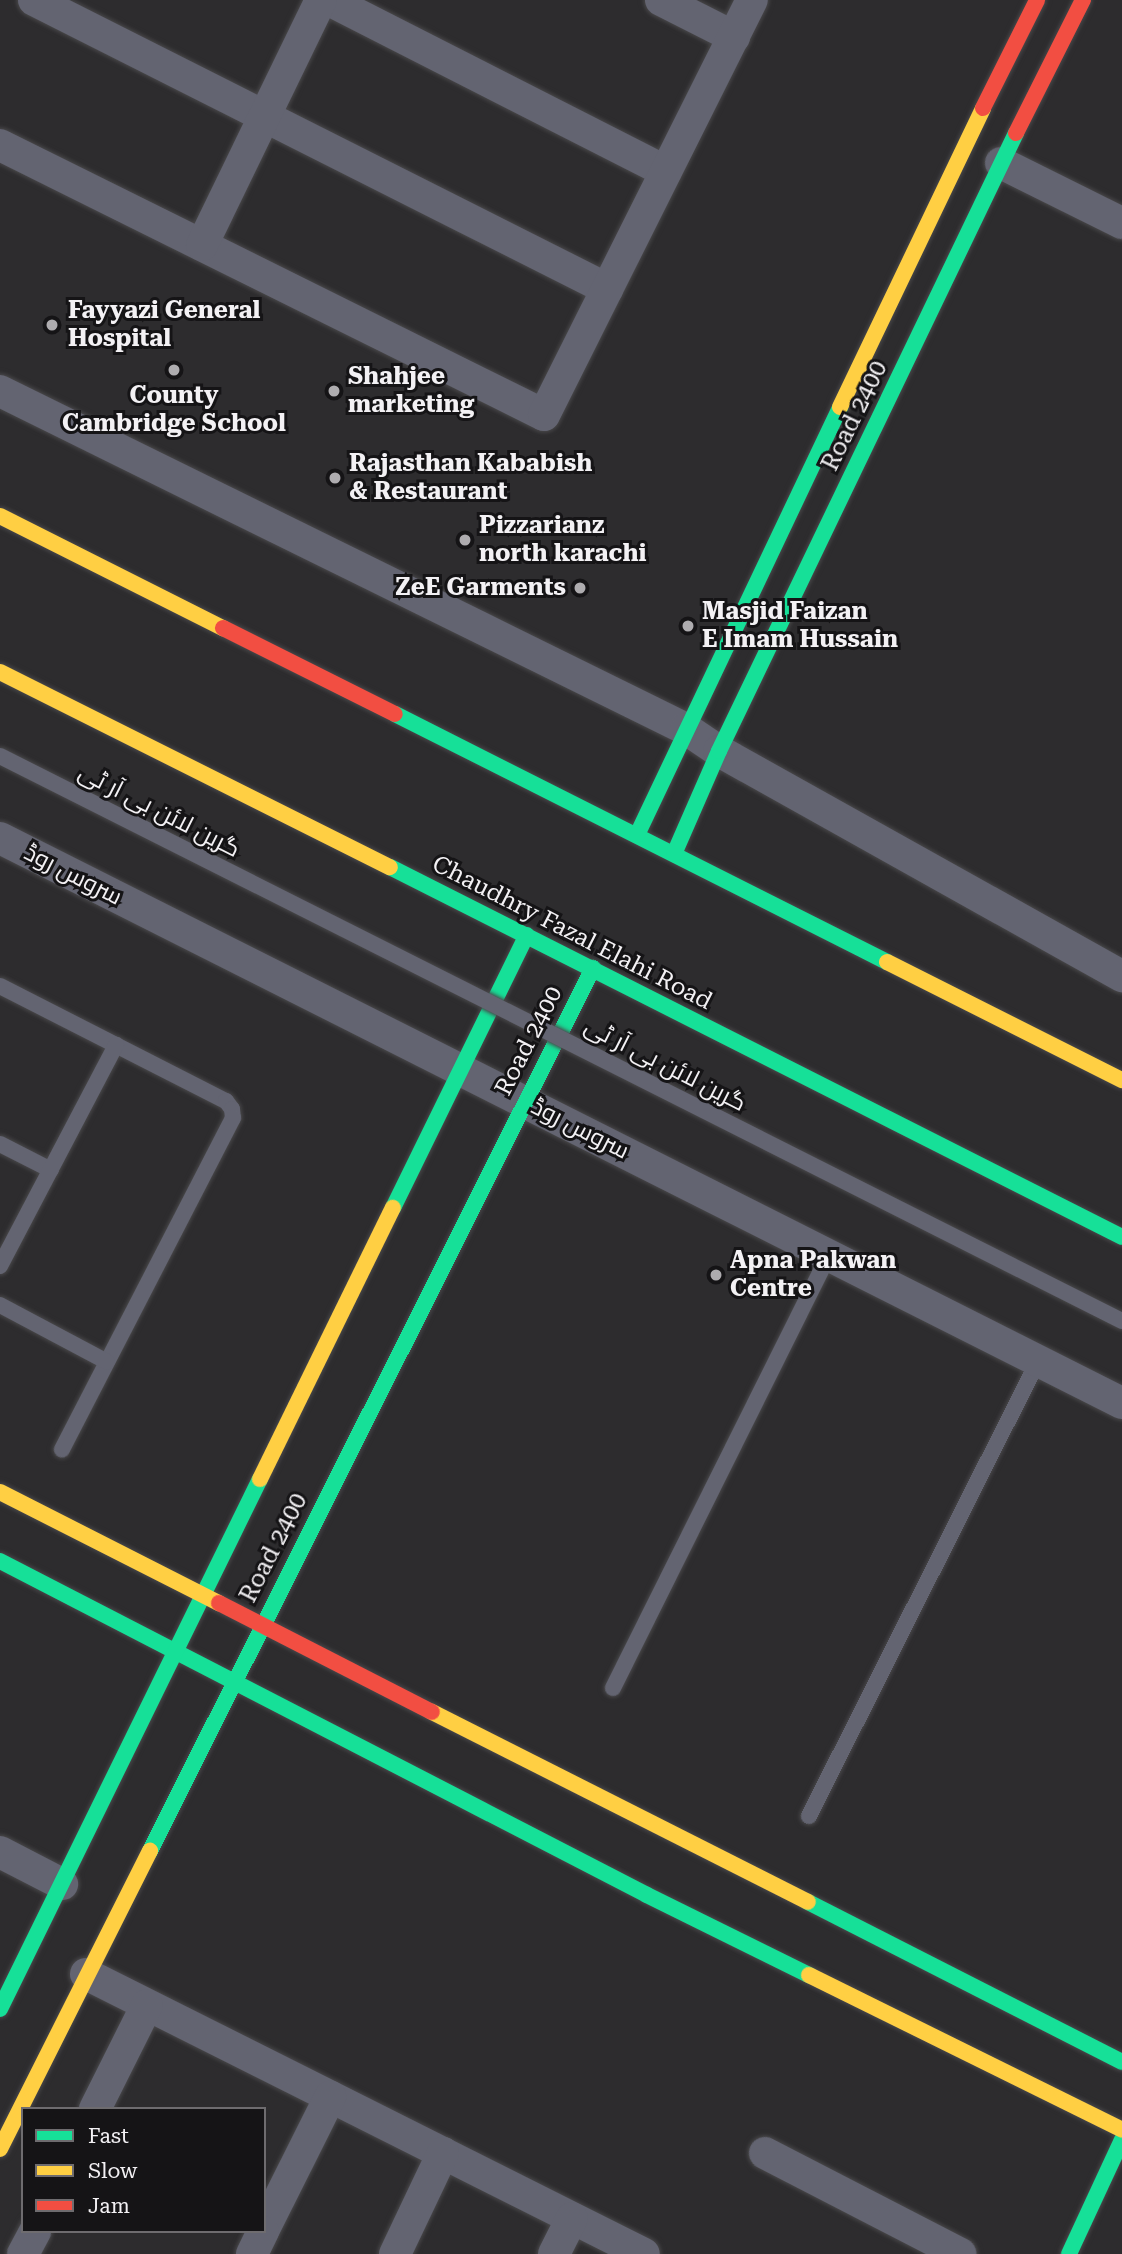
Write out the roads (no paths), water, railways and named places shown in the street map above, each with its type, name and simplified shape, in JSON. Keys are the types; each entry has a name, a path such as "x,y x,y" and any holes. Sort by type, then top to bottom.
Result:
{"main road":[{"name":"Road 2400","path":"674,854 719,751 1001,163 1083,0"},
{"name":"Road 2400","path":"637,835 1030,2"},
{"path":"0,516 1122,1080"},
{"name":"Chaudhry Fazal Elahi Road","path":"0,672 593,968 1122,1237"},
{"name":"Road 2400","path":"0,2009 527,935"},
{"name":"Road 2400","path":"0,2149 260,1626 593,968"},
{"path":"0,1492 1122,2062"},
{"path":"0,1561 647,1895 1122,2130"},
{"path":"1069,2254 1122,2140"}],"street":[{"path":"34,0 607,289"},
{"path":"202,245 321,0"},
{"path":"329,0 666,172"},
{"path":"661,0 734,37"},
{"path":"0,145 544,415 752,0"},
{"path":"1001,163 1122,223"},
{"path":"0,391 686,729 719,751 1122,976"},
{"name":"سروس روڈ","path":"0,838 1122,1403"},
{"path":"2,1857 62,1884"},
{"path":"86,1974 644,2254"},
{"path":"96,2107 147,2005"},
{"path":"266,2226 330,2097"},
{"path":"395,2254 443,2153"},
{"path":"765,2153 961,2254"},
{"path":"554,2254 572,2218"},
{"path":"23,2254 34,2233"},
{"path":"252,2254 262,2233"}],"lane":[{"name":"گرین لائن بی آر ٹی","path":"0,756 1122,1321"},
{"path":"0,986 226,1101 232,1110 233,1118 62,1449"},
{"path":"0,1266 116,1045"},
{"path":"0,1144 51,1170"},
{"path":"613,1688 829,1255"},
{"path":"0,1305 107,1362"},
{"path":"809,1816 1038,1361"}],"place":[{"name":"Fayyazi General Hospital","path":"52,325"},
{"name":"County Cambridge School","path":"174,370"},
{"name":"Shahjee marketing","path":"334,391"},
{"name":"Rajasthan Kababish & Restaurant","path":"335,478"},
{"name":"Pizzarianz north karachi","path":"465,540"},
{"name":"ZeE Garments","path":"580,588"},
{"name":"Masjid Faizan E Imam Hussain","path":"688,626"},
{"name":"Apna Pakwan Centre","path":"716,1275"}]}
